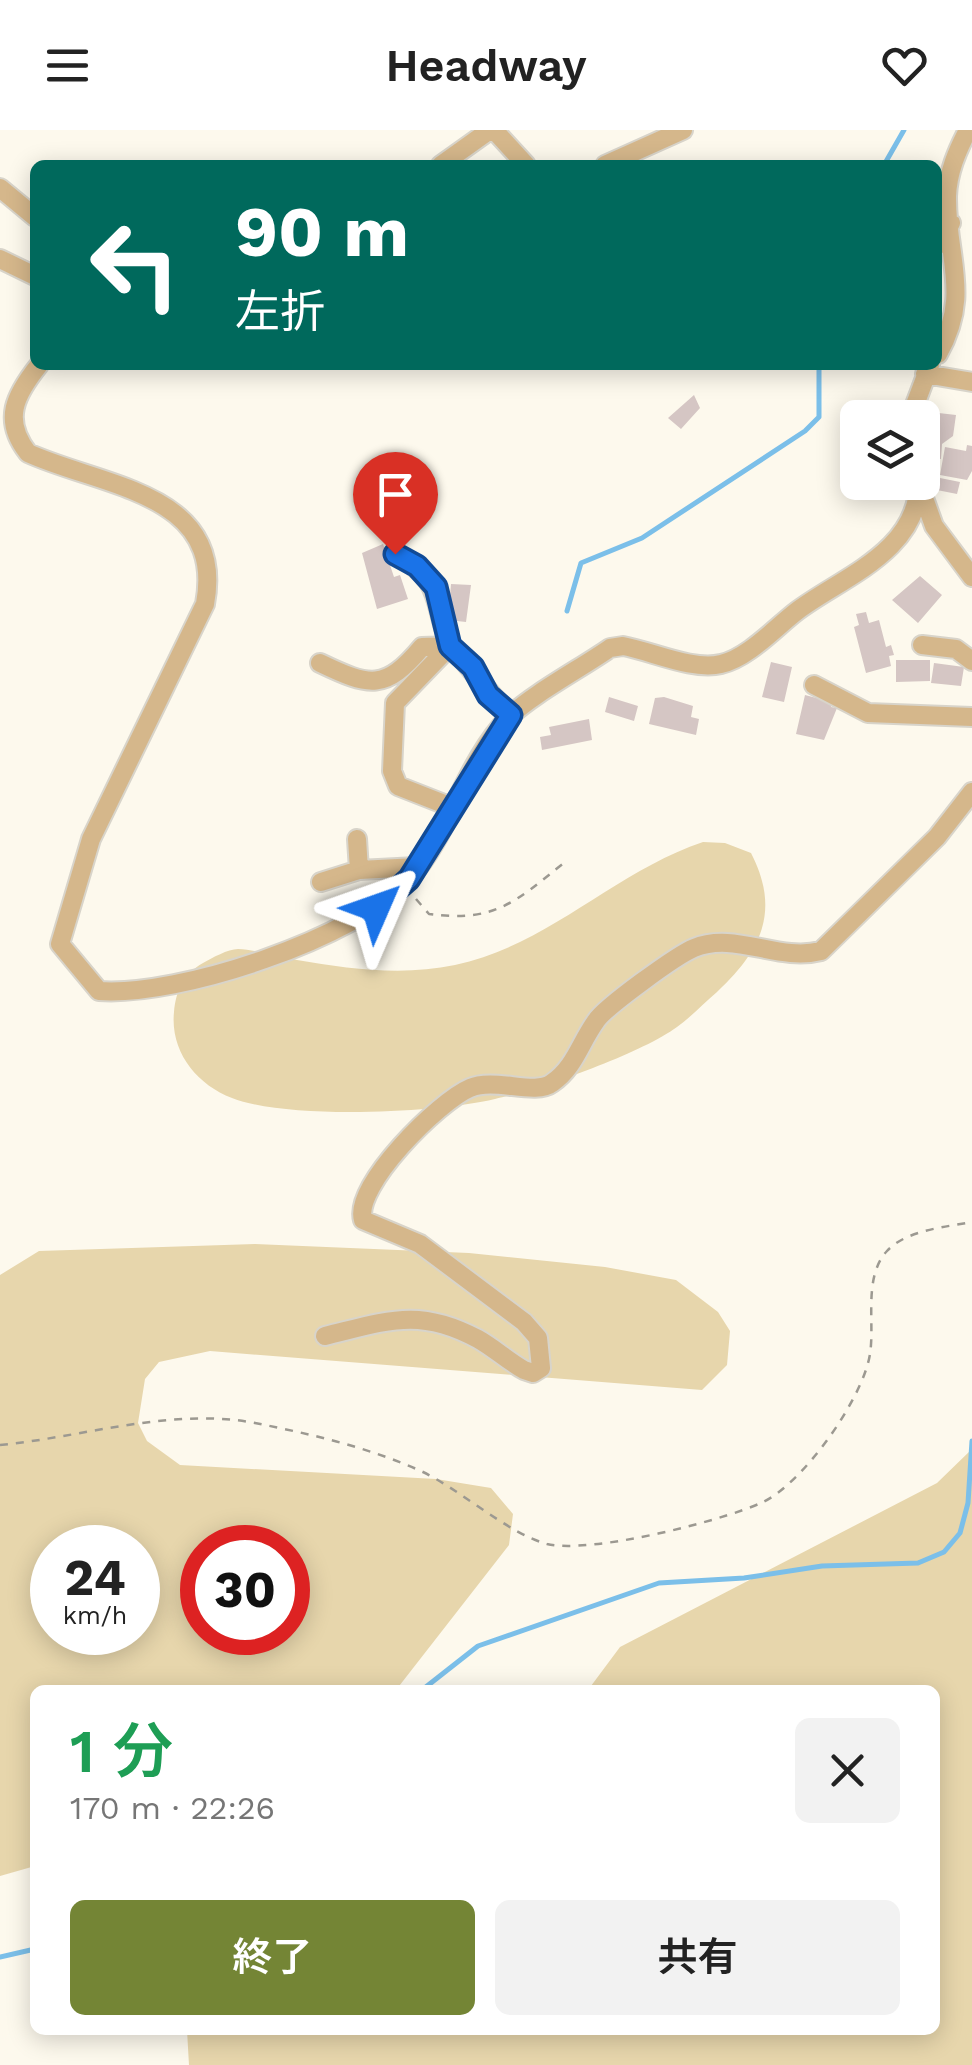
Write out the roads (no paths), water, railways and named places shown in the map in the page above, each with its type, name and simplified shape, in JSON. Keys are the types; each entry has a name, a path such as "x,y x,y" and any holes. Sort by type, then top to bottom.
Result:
{"street":[{"path":"448,160 492,130 521,160"},
{"path":"616,160 682,130"},
{"path":"942,348 966,307 947,198 965,150 968,130"},
{"path":"0,188 30,214"},
{"path":"942,238 951,222"},
{"path":"0,259 30,274"},
{"path":"35,370 19,390 13,408 14,428 28,453 146,495 173,512 200,542 208,583 204,604 91,839 60,944 99,992 133,992 263,962 376,908 417,867 491,740 511,715 610,648 623,646 703,664 722,664 737,656 804,606 865,571 898,536 913,500"},
{"path":"917,400 928,370 972,382"},
{"path":"924,500 934,526 972,577"},
{"path":"395,554 417,566 436,587 450,646 473,667 488,695 511,715"},
{"path":"922,645 956,649 972,661"},
{"path":"320,663 356,680 380,682 394,678 422,646 450,646"},
{"path":"450,646 395,703 392,771 398,786 454,808"},
{"path":"814,684 868,713 972,717"},
{"path":"325,1336 382,1322 438,1320 480,1340 524,1370 533,1373 541,1368 538,1338 524,1322 420,1244 363,1220 363,1205 399,1146 470,1088 494,1083 542,1088 551,1084 576,1061 598,1017 693,948 724,941 798,957 821,951 937,837 972,792"},
{"path":"357,839 359,870"},
{"path":"321,882 359,870 417,867"}],"waterway":[{"path":"887,160 904,130"},
{"path":"567,611 581,563 642,538 805,431 819,417 819,370"},
{"path":"428,1685 478,1646 659,1583 744,1578 822,1566 918,1563 944,1552 960,1533 968,1503 972,1441"},
{"path":"0,1957 30,1950"}]}
